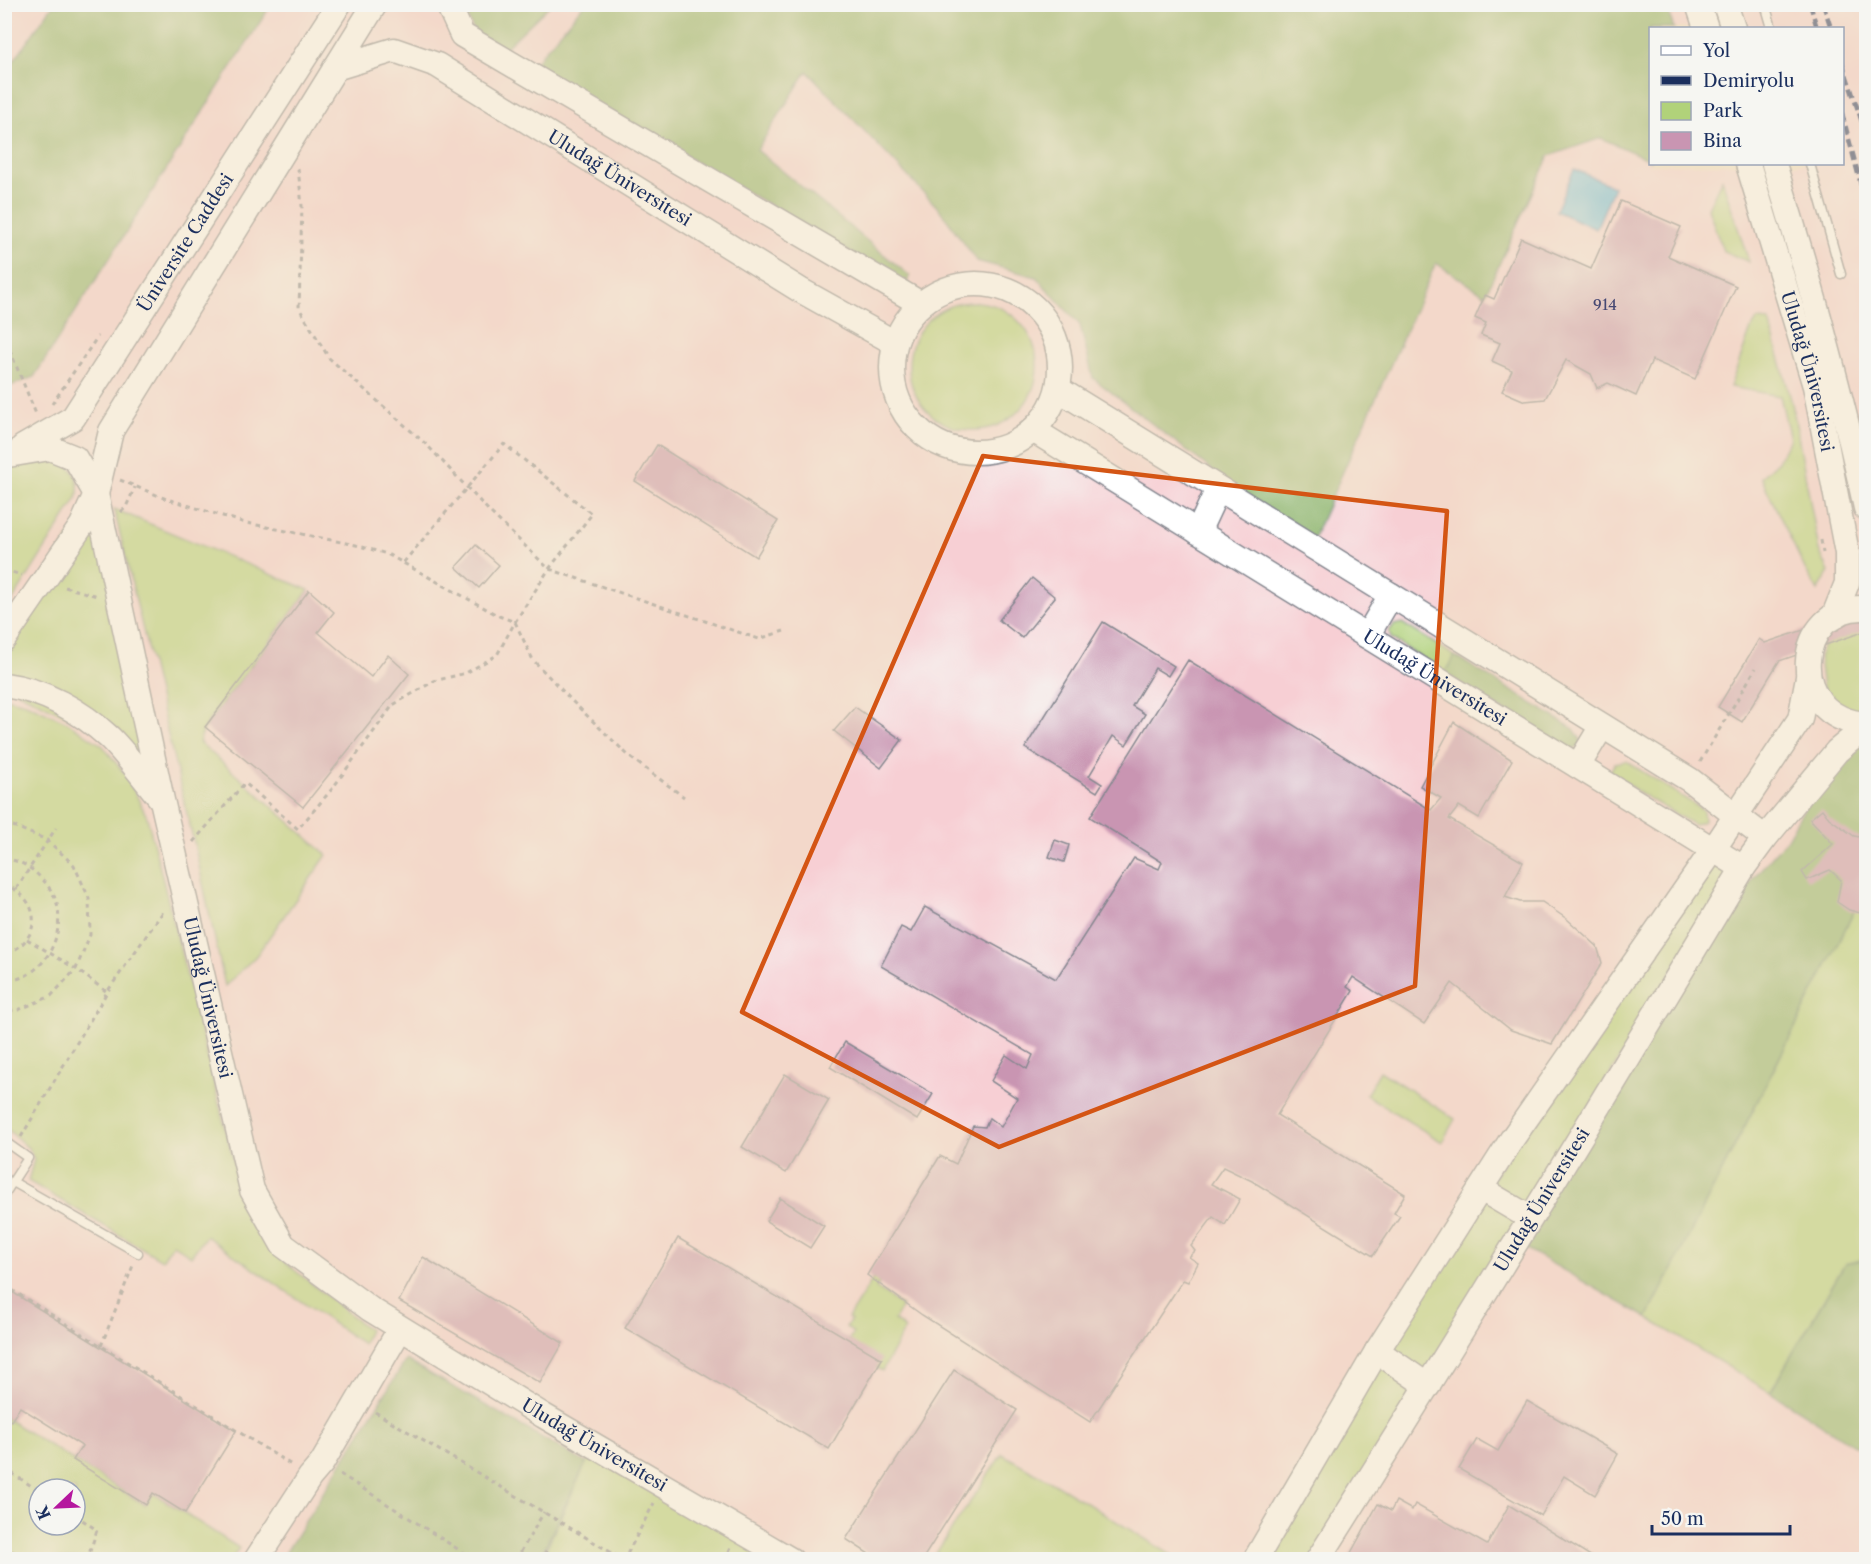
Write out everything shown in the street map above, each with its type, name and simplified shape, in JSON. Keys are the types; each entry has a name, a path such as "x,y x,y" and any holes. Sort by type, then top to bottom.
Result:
{"street":[{"name":"Üniversite Caddesi","path":"6,457 74,418 339,4"},
{"name":"Üniversite Caddesi","path":"99,484 111,431 375,4"},
{"path":"448,4 462,35 921,303"},
{"path":"1698,4 1706,27"},
{"path":"1725,4 1733,27"},
{"name":"Uludağ Üniversitesi","path":"335,68 394,50 437,65 800,290 895,343"},
{"name":"Uludağ Üniversitesi","path":"1748,165 1818,397 1846,553 1847,583 1833,618"},
{"name":"Uludağ Üniversitesi","path":"1774,165 1814,291 1848,425 1866,508"},
{"path":"970,283 996,287 1021,295 1040,314 1055,335 1061,361 1058,388 1050,411 1033,430 1014,444 992,451 968,452 958,451 918,434 894,390 892,367 895,343 906,321 921,303 944,290 970,283"},
{"path":"1058,388 1690,780 1765,838"},
{"name":"Uludağ Üniversitesi","path":"1033,430 1743,868"},
{"path":"6,457 50,448 75,458 99,484 120,603 162,800"},
{"path":"4,639 82,525 99,484"},
{"path":"1198,532 1218,489"},
{"path":"1367,636 1391,595"},
{"path":"1255,1560 1377,1351 1512,1139 1713,850 1800,719 1808,676 1807,660 1816,634 1833,618 1846,611 1866,608"},
{"path":"1808,676 1814,693 1837,717 1866,725"},
{"name":"Uludağ Üniversitesi","path":"4,685 21,687 63,703 110,738 162,800 252,1190 283,1245 400,1329 791,1560"},
{"name":"Uludağ Üniversitesi","path":"1318,1560 1578,1142 1743,868 1837,751 1866,725"},
{"path":"1578,766 1602,726"},
{"path":"1481,1189 1530,1218"},
{"path":"256,1560 316,1470 400,1329"},
{"path":"1377,1351 1428,1386"}],"lane":[{"path":"1765,4 1772,27"},
{"path":"1810,165 1841,274"},
{"path":"4,1141 28,1158 4,1195"},
{"path":"13,1182 138,1253"}],"path":[{"path":"288,142 297,156 302,206 299,308 329,358 427,445 549,569 759,639 784,631"},
{"path":"4,343 11,353 32,403 43,436"},
{"path":"176,861 245,783 298,829 332,789 393,705 434,681 466,673 497,655 549,569 592,514 504,444 403,563"},
{"path":"99,484 165,498 242,522 356,545 387,554 499,616 515,622 533,660 574,703 631,758 684,797"},
{"path":"4,570 120,603"},
{"path":"1690,780 1756,668"},
{"path":"4,826 13,826 47,840 74,865 88,898 90,935 76,969 51,996 18,1010 4,1011"},
{"path":"16,889 56,828"},
{"path":"4,859 31,868 49,885 58,907 59,931 50,954 33,971 11,981 4,981"},
{"path":"4,884 16,889 27,899 32,912 33,926 27,939 18,950 4,955"},
{"path":"14,1148 107,992 182,885"},
{"path":"27,939 76,969 107,992"},
{"path":"100,1347 138,1253"},
{"path":"4,1285 100,1347 475,1560"},
{"path":"358,1401 624,1560 663,1485"},
{"path":"4,1468 27,1483"},
{"path":"516,1560 544,1512"},
{"path":"87,1523 97,1530 87,1560"},
{"path":"4,1547 29,1560"}],"highlighted area":[{"path":"983,456 1447,511 1415,986 999,1147 742,1012"}],"shaded area":[{"path":"5,5 1866,5 1866,1559 5,1560"}],"green space":[{"path":"584,4 1665,4 1674,27 1649,27 1649,160 1601,138 1549,156 1485,295 1436,263 1310,546 1093,378 1080,325 1036,277 977,261 940,210 807,71 757,150 910,276 906,285 532,66"},
{"path":"53,5 271,5 34,377 5,388 5,73"},
{"path":"462,5 550,5 502,51 476,36"},
{"path":"1722,179 1749,262 1723,251 1708,208"},
{"path":"973,302 997,307 1018,321 1032,342 1037,366 1032,390 1018,411 997,425 973,430 949,425 928,411 914,390 909,366 914,342 928,321 949,307"},
{"path":"1757,320 1769,321 1792,403 1819,550 1829,572 1818,591 1761,477 1778,461 1790,439 1780,396 1730,387 1751,329"},
{"path":"50,448 72,469 78,482 77,498 5,613 5,461"},
{"path":"96,494 162,800 109,738 5,685 5,639"},
{"path":"114,509 309,590 205,726 199,742 327,855 256,956 225,986 195,847"},
{"path":"1866,619 1866,715 1846,711 1823,689 1819,657 1825,642"},
{"path":"1402,623 1455,656 1444,673 1391,638 1389,631 1394,625"},
{"path":"1455,656 1574,729 1581,740 1580,746 1567,752 1444,673"},
{"path":"5,698 26,703 67,722 103,746 128,778 147,817 243,1199 276,1255 369,1330 363,1344 206,1236 191,1256 173,1244 162,1260 28,1181 34,1159 28,1148 5,1127"},
{"path":"1866,727 1866,888 1647,1318 1514,1242 1754,877 1786,840 1837,751"},
{"path":"1626,761 1703,810 1704,821 1694,825 1641,794 1610,771 1615,763"},
{"path":"1713,850 1732,872 1318,1559 1255,1560 1377,1351"},
{"path":"1866,888 1866,1259 1845,1264 1770,1392 1647,1318"},
{"path":"1380,1071 1455,1119 1442,1142 1366,1095"},
{"path":"942,1170 950,1172 876,1288 902,1306 894,1320 905,1329 882,1371 844,1348 853,1333 846,1327 851,1320 848,1318"},
{"path":"1866,1259 1866,1453 1770,1392 1845,1264"},
{"path":"406,1360 586,1463 539,1559 281,1560"},
{"path":"4,1417 145,1505 153,1493 239,1548 232,1559 5,1559"},
{"path":"600,1448 791,1559 559,1560 545,1551 586,1463"},
{"path":"1002,1454 1057,1485 1178,1559 932,1559"}],"water":[{"path":"1574,169 1614,187 1596,229 1556,211"}],"building":[{"path":"1621,201 1681,227 1668,256 1736,286 1695,379 1652,360 1636,396 1608,383 1597,388 1591,374 1566,360 1545,399 1525,401 1502,391 1512,370 1492,361 1500,343 1481,335 1486,323 1475,318 1485,295 1494,299 1521,238 1591,269"},
{"path":"657,445 778,521 756,557 635,481"},
{"path":"476,545 499,565 479,588 456,567"},
{"path":"1032,578 1055,597 1022,638 999,620"},
{"path":"309,590 334,612 318,632 371,677 388,655 409,674 303,807 205,727"},
{"path":"1866,609 1866,631 1779,661 1742,722 1718,707 1759,639 1765,643"},
{"path":"1103,622 1174,666 1168,676 1155,668 1132,706 1145,714 1126,745 1113,736 1089,776 1102,784 1097,792 1025,748"},
{"path":"1188,660 1431,810 1441,798 1420,786 1454,722 1512,760 1479,818 1459,806 1449,819 1523,862 1505,897 1520,902 1542,902 1567,919 1597,946 1602,963 1552,1044 1511,1030 1452,983 1424,1024 1353,977 1347,987 1353,991 1277,1115 1405,1194 1394,1213 1400,1216 1373,1256 1252,1181 1223,1167 1211,1184 1240,1199 1225,1225 1213,1217 1191,1246 1195,1251 1189,1257 1198,1263 1188,1282 1183,1280 1090,1422 922,1315 867,1275 940,1156 956,1164 973,1126 985,1127 989,1118 1001,1127 1017,1098 991,1081 1006,1055 1027,1069 1033,1055 881,966 901,927 911,932 925,907 1056,979 1134,858 1159,869 1162,862 1090,817"},
{"path":"855,707 902,740 881,768 834,731"},
{"path":"1822,809 1829,818 1854,836 1866,838 1866,905 1860,913 1849,910 1837,902 1841,880 1830,870 1807,880 1802,872 1833,844 1810,819"},
{"path":"1055,840 1069,845 1064,862 1049,857"},
{"path":"845,1042 933,1094 917,1120 830,1067"},
{"path":"785,1074 829,1100 786,1173 742,1147"},
{"path":"780,1198 824,1226 810,1248 766,1221"},
{"path":"678,1238 882,1359 829,1449 625,1328"},
{"path":"423,1257 563,1343 540,1383 399,1301"},
{"path":"4,1287 236,1431 185,1513 153,1493 146,1505 73,1460 82,1446 20,1407 11,1421 4,1417"},
{"path":"954,1370 1017,1410 922,1560 878,1560 846,1539"},
{"path":"1527,1401 1618,1454 1595,1495 1564,1476 1541,1516 1459,1469 1477,1439 1498,1451"},
{"path":"1396,1501 1412,1510 1415,1504 1487,1545 1509,1505 1597,1560 1347,1560 1378,1504 1391,1511"},
{"path":"545,1551 559,1560 539,1560"}],"railway":[{"path":"1810,4 1817,27"},
{"path":"1823,4 1831,27"},
{"path":"1844,68 1866,134"},
{"path":"1844,121 1866,204"}]}
